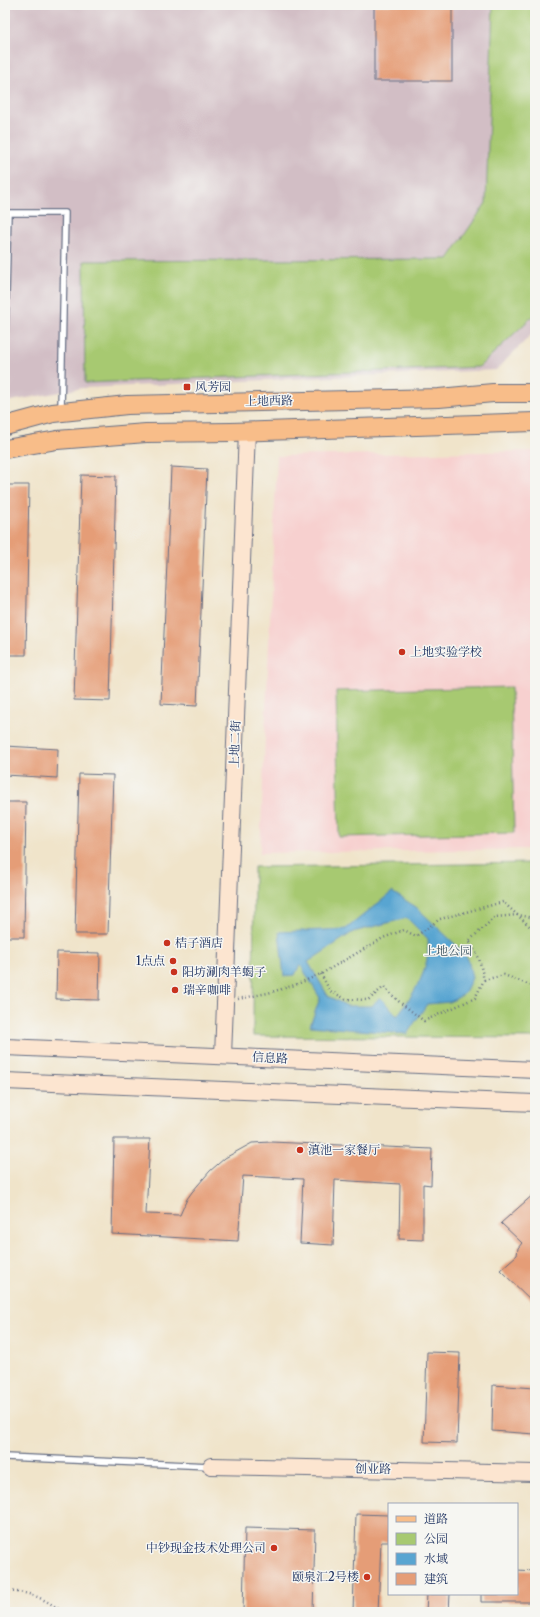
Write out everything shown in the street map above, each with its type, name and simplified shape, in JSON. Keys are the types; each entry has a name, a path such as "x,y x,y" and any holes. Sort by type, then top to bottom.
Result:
{"main road":[{"name":"上地西路","path":"5,426 53,413 127,405 439,398 493,393 535,393"},
{"path":"5,449 57,440 146,433 535,422"},
{"name":"上地二街","path":"223,1056 247,431"},
{"name":"信息路","path":"5,1047 535,1070"},
{"path":"5,1081 535,1103"},
{"name":"创业路","path":"211,1466 535,1473"}],"lane":[{"path":"5,334 7,211 65,213 61,412"},
{"path":"5,1457 211,1466"}],"path":[{"path":"226,1002 268,993 295,985 321,974 383,938 404,930 416,936 440,918 503,902 535,931"},
{"path":"321,974 330,991 346,999 368,1000 384,987 397,1000 424,1021 475,998 484,980 479,958 469,941 495,917 518,916 535,918"},
{"path":"484,980 504,975 535,987"},
{"path":"5,1592 32,1594 51,1603 63,1612"}],"shaded area":[{"path":"5,5 535,5 535,331 496,370 83,388 5,402"},
{"name":"上地实验学校","path":"535,451 535,849 260,853 277,456"}],"green space":[{"path":"493,5 535,5 535,314 479,367 85,383 84,261 448,259 486,203"},
{"path":"511,687 514,833 339,837 336,691"},
{"name":"上地公园","path":"535,863 535,1038 253,1036 254,867"}],"water":[{"path":"392,892 416,907 457,946 468,959 472,978 464,994 450,1002 427,1004 407,1034 310,1026 320,998 300,964 295,975 284,976 279,932 346,929","holes":["407,918 428,939 427,961 424,971 410,998 397,1016 380,997 372,1006 347,1006 328,996 308,962 353,932"]}],"building":[{"path":"374,5 452,5 452,81 374,81"},
{"path":"171,467 207,469 197,706 161,704"},
{"path":"81,475 116,476 110,701 74,700"},
{"path":"5,485 29,485 26,655 5,655"},
{"path":"5,746 58,749 57,778 5,775"},
{"path":"79,774 113,775 108,934 75,934"},
{"path":"5,802 26,802 24,937 5,937"},
{"path":"57,952 100,953 99,1000 56,999"},
{"path":"114,1139 150,1139 146,1214 180,1215 187,1199 210,1171 225,1158 252,1143 271,1142 432,1149 431,1185 423,1184 423,1240 399,1239 400,1184 335,1180 333,1245 300,1243 303,1179 243,1176 238,1241 112,1234"},
{"path":"535,1193 535,1304 500,1270 517,1255 518,1248 522,1243 501,1223"},
{"path":"427,1352 460,1353 457,1443 424,1442"},
{"path":"493,1385 535,1388 535,1434 492,1431"},
{"name":"颐泉汇2号楼","path":"356,1514 388,1515 388,1542 381,1542 378,1612 353,1612"},
{"path":"245,1528 315,1530 313,1612 243,1612"},
{"path":"518,1570 535,1571 535,1602 481,1602 481,1595 518,1595"},
{"path":"427,1595 450,1595 449,1612 426,1612"}],"place":[{"name":"风芳园","path":"187,387"},
{"name":"上地实验学校","path":"402,652"},
{"name":"桔子酒店","path":"167,943"},
{"name":"1点点","path":"173,961"},
{"name":"阳坊涮肉羊蝎子","path":"174,972"},
{"name":"瑞辛咖啡","path":"175,990"},
{"name":"滇池一家餐厅","path":"300,1150"},
{"name":"中钞现金技术处理公司","path":"274,1548"},
{"name":"颐泉汇2号楼","path":"367,1577"}]}
